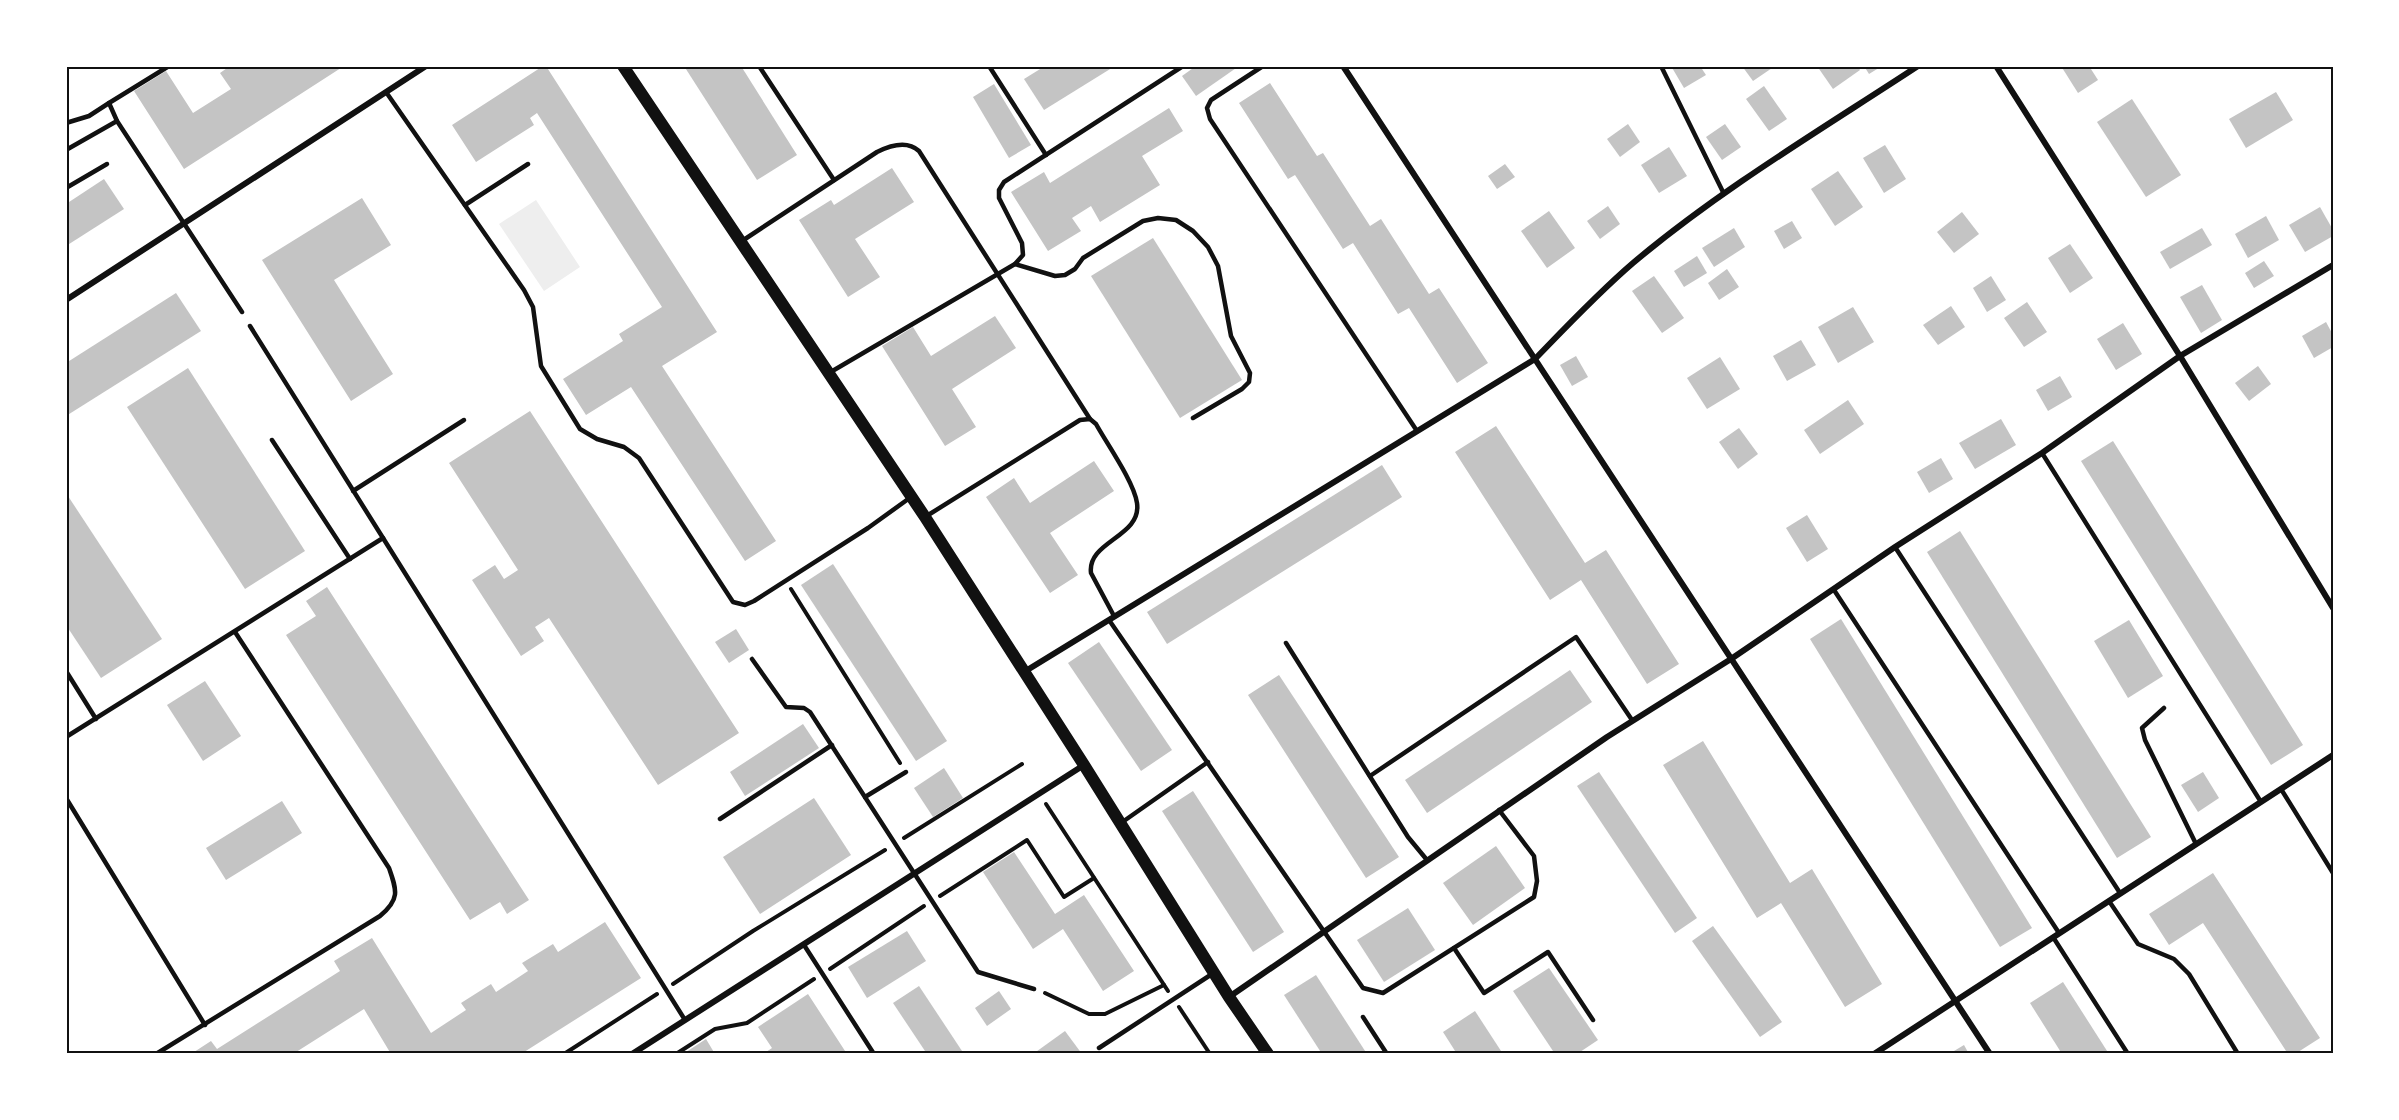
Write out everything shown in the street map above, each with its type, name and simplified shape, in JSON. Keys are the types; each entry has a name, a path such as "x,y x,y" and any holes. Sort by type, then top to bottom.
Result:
{"main road":[{"path":"623,66 926,517 1229,997 1268,1054"}],"street":[{"path":"66,300 426,66"},
{"path":"1343,66 1990,1054"},
{"path":"1024,673 1535,359 1588,304 1634,263 1724,194 1918,66"},
{"path":"1996,66 2180,356 2333,608"},
{"path":"1229,997 1632,720 1731,659 1895,547 2042,453 2180,356 2333,266"},
{"path":"1874,1054 2333,755"},
{"path":"633,1054 1084,765"}],"lane":[{"path":"66,123 88,116 170,66"},
{"path":"759,66 834,180"},
{"path":"989,66 1046,155"},
{"path":"829,373 1015,264 1023,255 1022,243 999,198 999,190 1004,182 1183,66"},
{"path":"1263,66 1211,100 1207,108 1210,118 1417,431"},
{"path":"1661,66 1724,194"},
{"path":"2219,66 2245,66"},
{"path":"386,92 524,290 533,307 541,366 580,429 597,439 624,447 639,458 721,586 734,602 745,605 868,528 912,496"},
{"path":"109,103 117,121 242,312"},
{"path":"66,150 117,121"},
{"path":"741,242 889,146 902,144 914,146 919,151 1089,419 1096,424 1128,480 1137,502 1137,515 1129,528 1096,555 1090,566 1111,618 1323,933 1363,988 1383,993 1534,897 1537,881 1534,856 1499,810"},
{"path":"66,188 107,164"},
{"path":"465,205 528,164"},
{"path":"1015,264 1055,276 1065,275 1075,269 1083,258 1143,221 1158,218 1176,220 1193,231 1208,247 1218,266 1231,336 1250,374 1249,382 1242,389 1194,418"},
{"path":"250,326 685,1020"},
{"path":"926,517 1080,420 1089,419"},
{"path":"353,491 464,420"},
{"path":"272,440 350,559"},
{"path":"2042,453 2261,802"},
{"path":"66,737 383,538"},
{"path":"1895,547 2120,893"},
{"path":"1834,590 2056,935 2127,1054"},
{"path":"156,1054 380,916 391,906 396,893 389,868 235,632"},
{"path":"1370,776 1576,637 1632,720"},
{"path":"1286,643 1408,837 1426,860"},
{"path":"753,659 786,707 804,708 810,711 978,972 1034,989"},
{"path":"66,671 96,719"},
{"path":"2164,708 2142,728 2145,740 2196,844"},
{"path":"720,819 832,745"},
{"path":"1121,823 1208,762"},
{"path":"865,797 906,772"},
{"path":"2281,789 2333,873"},
{"path":"66,798 205,1024"},
{"path":"2109,900 2138,944 2174,959 2189,974 2238,1054"},
{"path":"804,945 874,1054"},
{"path":"1454,948 1484,993 1548,952 1593,1020"},
{"path":"1099,1048 1215,973"},
{"path":"1363,1017 1387,1054"}],"path":[{"path":"786,580 906,772"},
{"path":"564,1054 753,931 1022,764"},
{"path":"1045,802 1210,1054"},
{"path":"676,1054 715,1029 747,1023 1027,840 1064,897 1094,878"},
{"path":"1034,989 1089,1014 1105,1014 1164,985"}],"shaded area":[{"path":"536,200 580,267 544,291 499,224"}],"building":[{"path":"230,66 344,66 184,169 134,91 166,71 193,113 231,89 220,73"},
{"path":"546,66 717,332 662,366 776,541 745,561 631,387 586,415 563,379 623,341 619,334 662,307 537,113 530,118 534,125 476,162 452,125"},
{"path":"684,66 741,66 797,155 757,180"},
{"path":"1045,66 1115,66 1044,110 1024,79"},
{"path":"1196,66 1239,66 1196,96 1182,76"},
{"path":"1671,66 1700,66 1706,75 1684,88"},
{"path":"1742,66 1775,66 1753,81"},
{"path":"1817,66 1858,66 1860,70 1833,89"},
{"path":"1864,66 1882,66 1869,74"},
{"path":"2061,66 2089,66 2098,80 2078,93"},
{"path":"1270,83 1317,156 1323,153 1370,226 1381,219 1429,294 1439,288 1488,363 1457,383 1409,308 1398,314 1353,243 1343,249 1295,175 1288,179 1239,103"},
{"path":"994,84 1031,145 1009,158 973,97"},
{"path":"1764,86 1787,119 1769,131 1746,99"},
{"path":"2276,92 2293,120 2246,148 2229,119"},
{"path":"2132,99 2181,175 2146,197 2097,122"},
{"path":"1169,108 1183,131 1142,156 1160,185 1100,222 1091,206 1072,218 1081,231 1048,251 1011,192 1044,172 1050,183"},
{"path":"1628,124 1640,142 1620,157 1607,139"},
{"path":"1725,124 1741,147 1722,160 1706,137"},
{"path":"1885,145 1906,179 1884,193 1863,158"},
{"path":"1669,147 1687,176 1659,193 1641,165"},
{"path":"1505,164 1515,177 1497,189 1488,176"},
{"path":"892,168 914,202 855,239 880,277 848,297 799,220 831,200 834,205"},
{"path":"1838,171 1863,207 1835,226 1811,189"},
{"path":"104,179 124,209 66,246 66,204"},
{"path":"362,198 391,245 334,280 393,374 351,401 262,260"},
{"path":"1608,206 1620,224 1600,239 1587,221"},
{"path":"2320,207 2333,230 2333,236 2305,252 2289,225"},
{"path":"1549,211 1575,248 1547,268 1521,231"},
{"path":"1962,212 1979,234 1954,253 1937,232"},
{"path":"2266,216 2279,240 2248,258 2235,234"},
{"path":"1792,221 1802,238 1784,249 1774,231"},
{"path":"1734,228 1745,247 1714,267 1702,248"},
{"path":"2202,228 2212,245 2170,269 2160,252"},
{"path":"1153,238 1242,380 1180,418 1091,276"},
{"path":"2070,244 2093,278 2070,293 2048,258"},
{"path":"1697,256 1707,273 1684,287 1674,271"},
{"path":"2264,261 2274,276 2254,288 2245,273"},
{"path":"1727,269 1739,287 1719,300 1708,283"},
{"path":"1654,276 1684,318 1662,333 1632,291"},
{"path":"1991,276 2006,300 1987,312 1973,288"},
{"path":"2202,285 2222,320 2201,333 2180,297"},
{"path":"176,293 201,331 66,416 66,363"},
{"path":"2027,302 2047,332 2024,347 2004,318"},
{"path":"1951,306 1965,327 1938,345 1923,325"},
{"path":"1853,307 1874,342 1838,363 1818,327"},
{"path":"995,316 1016,348 952,389 976,427 945,446 882,346 913,327 931,356"},
{"path":"2326,322 2333,335 2333,347 2314,358 2302,336"},
{"path":"2123,323 2142,354 2116,370 2097,339"},
{"path":"1801,340 1816,365 1787,381 1773,356"},
{"path":"1576,356 1588,377 1572,386 1560,365"},
{"path":"1720,357 1740,389 1707,409 1687,378"},
{"path":"2258,366 2271,384 2249,401 2235,383"},
{"path":"188,368 305,551 245,589 127,407"},
{"path":"2060,376 2072,397 2048,411 2036,390"},
{"path":"1848,400 1864,424 1820,454 1804,430"},
{"path":"530,411 739,733 658,785 549,618 535,627 544,641 521,656 472,580 495,565 504,579 518,570 449,463"},
{"path":"2001,419 2016,445 1975,469 1959,443"},
{"path":"1496,426 1585,563 1606,550 1679,664 1647,684 1581,580 1550,600 1455,452"},
{"path":"1739,428 1758,454 1738,469 1719,442"},
{"path":"2113,441 2303,745 2271,765 2081,461"},
{"path":"1941,458 1953,479 1929,493 1917,472"},
{"path":"1094,461 1114,491 1050,533 1078,575 1050,593 986,497 1014,478 1030,503"},
{"path":"1382,465 1402,497 1167,644 1147,612"},
{"path":"66,493 162,639 101,678 66,625"},
{"path":"1807,515 1828,549 1807,562 1786,528"},
{"path":"1960,531 2151,837 2117,858 1927,552"},
{"path":"833,564 947,741 916,761 801,585"},
{"path":"327,587 529,900 507,914 500,902 470,920 286,635 316,616 306,601"},
{"path":"1841,619 2032,928 2000,947 1810,639"},
{"path":"2129,620 2163,676 2128,698 2094,641"},
{"path":"736,629 749,650 729,663 715,642"},
{"path":"1099,642 1172,750 1141,771 1068,663"},
{"path":"1570,670 1592,702 1427,813 1405,780"},
{"path":"1279,675 1399,857 1366,878 1248,695"},
{"path":"205,681 241,736 203,761 167,705"},
{"path":"803,724 819,748 745,796 730,772"},
{"path":"1703,741 1790,883 1812,869 1882,984 1845,1007 1781,903 1757,918 1663,765"},
{"path":"944,768 963,798 933,817 914,788"},
{"path":"1599,772 1697,918 1675,933 1577,786"},
{"path":"2203,772 2219,798 2198,812 2181,785"},
{"path":"1193,791 1284,932 1253,952 1162,811"},
{"path":"814,798 851,855 760,914 723,857"},
{"path":"282,801 302,833 226,880 206,848"},
{"path":"1496,846 1525,888 1473,925 1443,883"},
{"path":"1014,852 1055,914 1084,895 1134,971 1103,991 1063,929 1033,949 983,872"},
{"path":"2213,873 2320,1038 2295,1054 2288,1054 2203,923 2169,945 2149,914"},
{"path":"1408,908 1435,950 1384,982 1357,940"},
{"path":"605,922 641,978 521,1054 391,1054 364,1009 293,1054 191,1054 211,1041 217,1049 340,971 334,961 372,938 431,1033 466,1010 461,1003 491,984 496,992 528,971 522,963 553,944 558,952"},
{"path":"1713,926 1782,1022 1760,1037 1692,941"},
{"path":"907,931 926,961 867,998 848,967"},
{"path":"1549,968 1598,1040 1577,1054 1555,1054 1513,991"},
{"path":"1316,975 1367,1054 1322,1054 1284,995"},
{"path":"2063,982 2109,1054 2062,1054 2030,1003"},
{"path":"919,986 964,1054 927,1054 893,1003"},
{"path":"999,991 1011,1009 987,1026 975,1008"},
{"path":"808,994 847,1054 763,1054 772,1048 758,1027"},
{"path":"1475,1011 1503,1054 1457,1054 1443,1032"},
{"path":"1065,1031 1082,1054 1033,1054"},
{"path":"706,1039 715,1054 683,1054"},
{"path":"1964,1045 1969,1054 1949,1054"}]}
